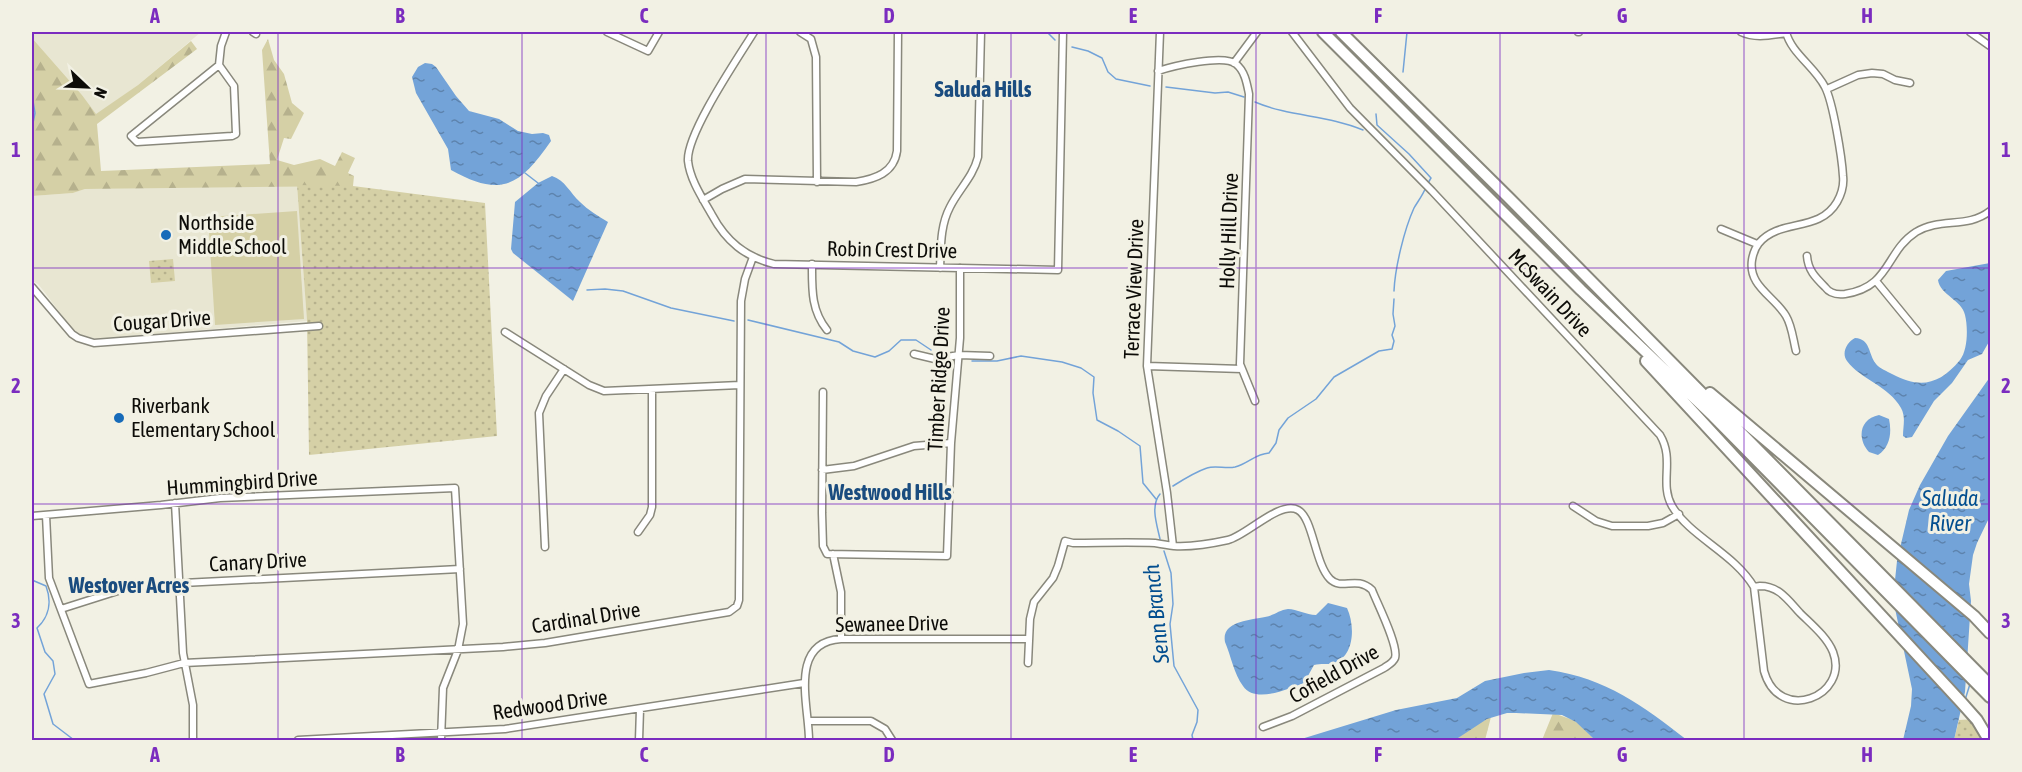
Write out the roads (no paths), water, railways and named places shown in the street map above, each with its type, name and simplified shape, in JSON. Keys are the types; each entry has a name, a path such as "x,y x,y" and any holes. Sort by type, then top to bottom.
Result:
{"highway":[{"path":"1323,32 1581,290 1713,416 1990,697"},
{"path":"1341,32 1628,318 1990,685"},
{"path":"1352,32 1357,48"},
{"path":"1581,290 1972,714 1989,741"},
{"path":"1628,318 1761,437 1974,616 1990,633"}],"street":[{"path":"219,65 131,136 137,142 236,134 234,86 219,65 221,46 226,32"},
{"path":"606,32 648,51 659,32"},
{"name":"Robin Crest Drive","path":"754,32 700,122 691,141 688,165 718,227 744,253 774,264 1058,270 1063,32"},
{"path":"800,32 811,39 816,57 817,182"},
{"path":"703,200 745,179 840,183 868,180 885,172 896,159 898,32"},
{"path":"940,268 945,218 954,198 972,175 978,157 981,32"},
{"name":"Terrace View Drive","path":"1160,32 1147,366 1173,546"},
{"path":"1158,71 1189,62 1234,63 1257,32"},
{"name":"McSwain Drive","path":"1292,32 1350,108 1432,191 1660,435 1668,454 1666,486 1668,497 1679,514 1740,568 1754,587"},
{"path":"1741,32 1759,37 1786,32 1790,41 1827,89 1832,107 1844,178 1839,198 1834,207 1822,218 1771,232 1757,244 1752,263 1755,280 1785,315 1796,351"},
{"path":"1970,32 1990,46"},
{"name":"Holly Hill Drive","path":"1234,63 1239,66 1244,76 1249,94 1242,369 1255,401"},
{"path":"1827,89 1857,75 1872,73 1883,74 1895,80 1910,83"},
{"path":"1807,256 1811,272 1828,291 1835,294 1856,292 1887,270 1903,244 1917,232 1937,224 1972,221 1990,211"},
{"path":"1721,229 1757,244"},
{"name":"Cardinal Drive","path":"61,609 89,684 184,663 458,650 545,643 734,610 740,600 742,292 753,257"},
{"path":"812,264 812,292 815,310 827,330"},
{"name":"Timber Ridge Drive","path":"833,554 947,556 951,443 959,355 960,268"},
{"path":"1876,280 1917,331"},
{"name":"Cougar Drive","path":"32,287 72,334 94,343 319,326"},
{"path":"505,332 589,385 604,391 740,385"},
{"path":"914,354 935,358 959,355 990,356"},
{"path":"1147,366 1242,369"},
{"path":"545,547 539,413 546,396 564,369"},
{"path":"638,532 650,515 652,507 652,389"},
{"path":"823,392 823,546 827,554 833,554 841,592 841,639"},
{"path":"822,470 854,466 914,446 951,443"},
{"name":"Hummingbird Drive","path":"32,516 220,498 455,488 460,569"},
{"path":"175,503 184,663 193,705 193,741"},
{"path":"1573,506 1596,520 1612,526 1655,525 1679,514"},
{"name":"Cofield Drive","path":"1029,639 1034,602 1053,578 1065,542 1200,545 1232,539 1273,514 1289,508 1298,510 1305,518 1322,567 1329,579 1336,584 1365,584 1372,590 1393,642 1396,656 1394,661 1292,716 1263,727"},
{"path":"46,515 49,578 61,609"},
{"path":"441,737 443,688 458,650 464,624 460,569"},
{"name":"Canary Drive","path":"61,609 124,589 178,583 460,569"},
{"path":"1768,586 1781,593 1831,647 1836,660 1834,675 1827,687 1815,697 1803,701 1790,700 1778,694 1769,683 1764,671 1754,587 1768,586"},
{"name":"Sewanee Drive","path":"809,741 804,683 806,666 814,651 826,642 841,639 1029,639"},
{"path":"1028,663 1029,639"},
{"name":"Redwood Drive","path":"298,741 441,737 804,683"},
{"path":"639,709 639,741"},
{"path":"809,721 871,721 885,729 892,741"}],"water":[{"path":"425,63 436,67 469,111 499,119 518,131 549,135 551,141 529,168 508,183 483,184 451,170 448,149 416,93 412,77 418,67"},
{"path":"552,176 564,184 586,208 608,222 573,301 511,249 515,202 538,183"},
{"path":"1990,263 1990,340 1982,354 1968,360 1952,383 1934,401 1912,437 1906,438 1903,436 1903,411 1896,400 1859,373 1847,361 1846,348 1855,338 1864,341 1878,366 1911,382 1929,382 1944,375 1963,356 1967,326 1960,305 1943,290 1938,280 1946,271"},
{"name":"Saluda River","path":"1990,377 1990,516 1973,555 1969,584 1971,601 1965,692 1954,740 1903,740 1911,706 1912,689 1893,599 1897,561 1909,510 1920,485 1948,436"},
{"path":"1879,415 1889,419 1890,429 1888,444 1878,455 1869,452 1865,447 1862,430 1867,421"},
{"path":"1328,603 1347,608 1350,615 1352,631 1346,654 1334,663 1314,665 1304,683 1297,686 1263,695 1248,691 1237,676 1225,642 1228,630 1238,623 1288,609 1316,615"},
{"path":"1549,670 1588,680 1623,695 1687,740 1595,740 1576,722 1562,715 1507,713 1487,719 1455,740 1298,740 1396,710 1457,698 1485,681"}],"waterway":[{"path":"1043,32 1048,33 1055,40"},
{"name":"Senn Branch","path":"1403,72 1407,32"},
{"path":"1072,47 1102,58 1108,72 1116,79 1150,86"},
{"path":"1166,87 1215,93 1228,92 1244,97"},
{"path":"32,95 35,113 32,128"},
{"path":"1255,102 1282,111 1336,121 1363,130"},
{"name":"Senn Branch","path":"1376,114 1377,125 1431,178 1428,183"},
{"path":"525,173 538,183"},
{"name":"Senn Branch","path":"1394,291 1398,260 1407,227 1414,208 1426,187"},
{"path":"587,290 623,291 671,308 734,321"},
{"name":"Senn Branch","path":"1173,486 1207,468 1235,467 1269,453 1276,443 1279,430 1288,418 1316,399 1334,377 1379,351 1392,349 1394,341 1392,335 1395,326 1394,299"},
{"path":"748,320 839,342 853,351 875,357 889,351 901,340 916,340 931,350"},
{"path":"972,361 997,361 1021,356 1062,362 1081,368 1094,377 1093,393 1097,420 1140,446 1143,483 1156,499"},
{"name":"Senn Branch","path":"1160,494 1155,504 1160,539"},
{"name":"Senn Branch","path":"1164,551 1171,573 1173,604 1170,624 1174,666 1198,710 1197,722 1192,735 1193,740"},
{"path":"32,580 46,586 49,598 47,614 37,628 45,652 53,661 55,674 44,694 53,724 74,740"},
{"path":"1965,700 1970,684"}],"place":[{"name":"Northside Middle School","path":"166,235"},
{"name":"Riverbank Elementary School","path":"119,418"}],"district":[{"name":"Saluda Hills","path":"983,89"},
{"name":"Westwood Hills","path":"890,492"},
{"name":"Westover Acres","path":"129,585"}]}
